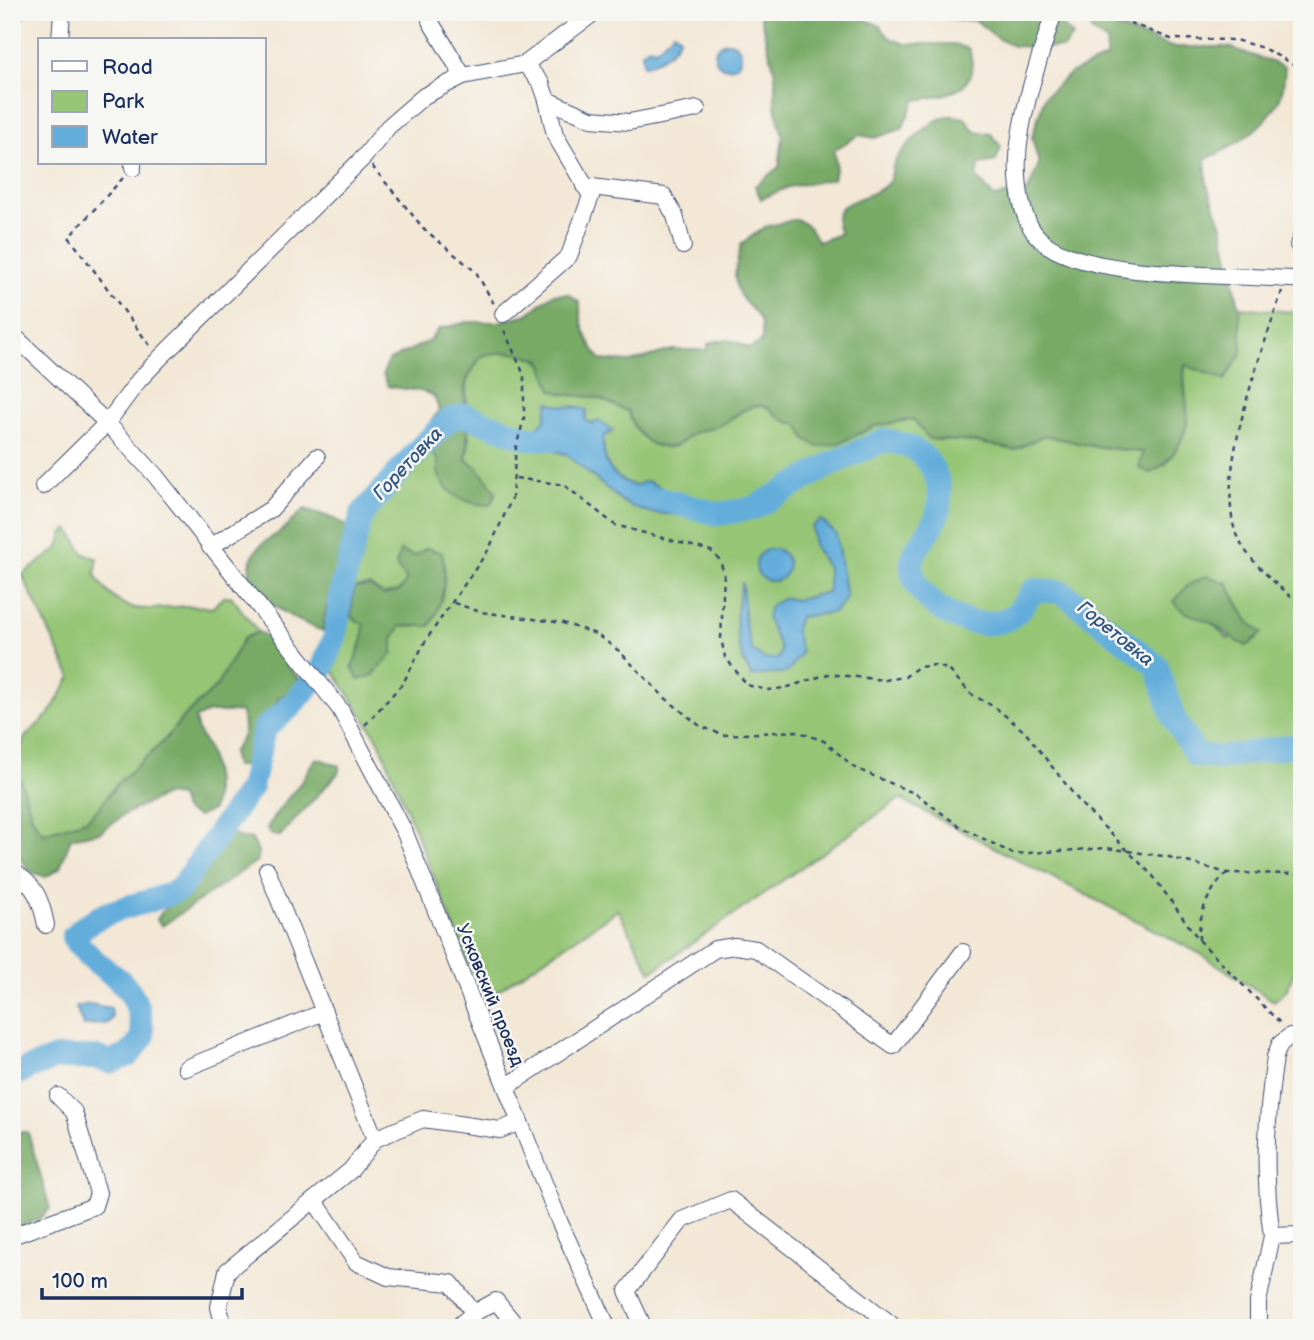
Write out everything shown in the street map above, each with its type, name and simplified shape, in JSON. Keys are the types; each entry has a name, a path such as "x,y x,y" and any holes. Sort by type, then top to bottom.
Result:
{"street":[{"path":"60,38 62,12"},
{"path":"433,12 430,22 463,76"},
{"path":"43,486 107,423 139,380 160,358 364,157 388,127 424,96 463,76 525,64 595,12"},
{"path":"1054,12 1020,131 1018,166 1020,192 1027,217 1041,240 1067,256 1111,268 1294,279"},
{"path":"503,314 569,257 591,197 555,135 541,83 525,64"},
{"path":"547,100 591,119 629,122 696,109"},
{"path":"584,186 664,196 676,216 683,246"},
{"name":"Усковский проезд","path":"12,334 107,423 155,475 321,684 355,735 405,833 520,1122 608,1328"},
{"path":"210,547 271,509 317,457"},
{"path":"267,870 375,1139"},
{"path":"12,871 30,881 37,892 46,925"},
{"path":"506,1087 715,949 735,946 756,949 893,1046 963,952"},
{"path":"186,1068 324,1012"},
{"path":"1258,1328 1258,1302 1272,1236 1265,1188 1264,1152 1275,1057 1280,1044 1296,1038"},
{"path":"12,1236 94,1206 98,1193 74,1112 58,1096"},
{"path":"224,1328 219,1307 227,1271 351,1170 375,1139 423,1119 500,1130 520,1122"},
{"path":"314,1200 356,1262 388,1277 451,1283 474,1313"},
{"path":"643,1328 627,1290 682,1220 731,1200 891,1324 888,1328"},
{"path":"1272,1236 1302,1234"},
{"path":"456,1328 474,1313 496,1301 518,1328"}],"path":[{"path":"1102,12 1171,40 1236,40 1263,48 1302,69"},
{"path":"355,735 403,683 426,640 489,550 512,498 516,478 516,447 524,419 524,374 502,327 503,314 487,297 475,272 424,229 364,157"},
{"path":"134,165 69,237 160,358"},
{"path":"1294,279 1244,405 1231,488 1235,532 1265,575 1302,607"},
{"path":"516,478 564,485 615,525 711,551 720,560 724,574 721,638 725,657 747,685 767,690 828,674 886,680 905,677 918,667 936,665 949,670 971,694 996,708 1025,732 1082,806 1153,876 1199,940 1296,1038"},
{"path":"454,603 481,612 563,623 596,634 618,651 664,697 700,726 723,735 797,731 824,741 855,768 916,794 959,826 1013,854 1107,848 1169,857 1227,873 1302,874"},
{"path":"1199,940 1199,924 1213,886 1227,873"}],"green space":[{"path":"759,12 849,12 880,26 890,38 905,44 954,44 969,49 971,74 966,82 950,93 915,100 902,129 874,138 859,135 834,150 836,165 833,179 788,187 761,199 755,186 779,167 783,136 775,106 775,73"},
{"path":"928,12 1046,12 1047,19 1062,25 1073,36 1063,48 1014,46 1000,40 975,20 959,21"},
{"path":"1096,20 1172,47 1229,47 1285,67 1281,95 1269,116 1238,142 1205,159 1207,185 1222,226 1239,307 1242,352 1225,380 1185,365 1186,428 1178,446 1159,468 1151,473 1139,468 1143,452 1092,446 1044,435 1015,450 976,442 929,439 913,419 875,426 839,443 818,447 806,439 798,424 784,420 760,405 745,409 719,426 693,433 674,446 657,446 638,432 628,411 600,399 552,390 541,360 504,353 481,356 465,388 466,460 478,468 496,492 490,505 460,498 447,489 438,473 437,459 423,434 439,410 434,396 417,390 388,386 383,374 388,361 429,341 439,329 468,322 498,322 528,314 553,294 569,294 580,303 585,333 601,360 630,362 672,350 707,350 708,344 719,340 734,341 749,349 762,341 762,329 757,315 737,288 736,272 741,244 765,227 797,219 809,227 818,242 840,234 838,213 844,206 880,190 887,184 894,164 910,143 943,117 965,118 974,131 991,134 1001,147 996,161 980,164 976,177 994,197 1028,191 1039,164 1032,137 1045,96 1071,73 1106,58 1107,42 1091,31 1090,21"},
{"path":"1239,307 1302,313 1302,955 1286,991 1274,1001 1199,953 900,799 651,972 618,910 491,995 479,989 379,741 331,667 339,656 346,602 365,531 391,489 428,448 438,461 439,476 489,505 496,493 478,468 466,460 469,444 466,382 481,356 513,352 537,360 582,395 598,398 628,411 638,432 657,446 674,446 693,433 719,426 746,409 760,405 784,420 798,424 806,439 839,443 875,426 913,419 929,439 976,442 1015,450 1044,435 1092,446 1143,452 1165,465 1178,446 1187,424 1185,364 1242,352","holes":["575,406 587,411 585,420 613,431 603,437 604,454 606,462 619,478 634,486 647,481 682,498 689,497 697,515 637,509 622,501 566,454 524,441 562,407","821,520 828,568 814,546 812,527","828,570 834,612 799,617 795,630 801,653 752,676 743,662 742,585 745,625 752,651 764,659 778,659 781,650 767,618 784,598 798,600 828,592","408,580 415,627 401,626 393,638 392,653 373,675 352,667 363,640 370,586 383,595 399,591","1227,583 1247,620 1228,639 1214,625"]},
{"path":"305,509 335,519 349,528 345,554 328,605 323,631 296,619 267,600 251,575 251,562 259,547"},
{"path":"69,529 84,554 98,559 95,574 107,592 120,602 134,608 148,609 195,606 212,608 223,597 231,596 258,632 244,638 216,687 182,718 163,742 116,785 98,809 86,820 43,833 31,814 19,778 12,775 12,751 19,749 26,736 49,714 71,677 22,575 59,548 63,533"},
{"path":"427,548 442,553 444,562 443,591 430,626 401,626 393,638 393,653 373,675 359,680 352,667 363,640 364,625 351,617 354,588 370,586 383,595 399,591 407,580 396,566 400,551 414,556"},
{"path":"1207,576 1227,583 1247,620 1262,633 1247,646 1213,624 1186,613 1174,601 1189,584"},
{"path":"258,632 274,640 288,667 299,678 294,693 279,697 250,766 235,766 232,752 243,734 241,712 209,712 195,718 199,733 208,749 213,772 215,796 212,810 198,817 184,810 180,797 165,795 125,814 100,832 71,838 60,868 46,877 31,872 12,848 12,775 19,777 31,814 43,833 86,820 116,785 163,742 182,719 216,687 244,638"},
{"path":"317,758 339,766 339,772 280,836 272,835 267,829 270,822"},
{"path":"231,832 237,837 252,839 259,854 257,861 162,926 157,920 161,913 206,867 211,853"},
{"path":"12,1132 28,1132 50,1209 39,1219 12,1230"}],"water":[{"path":"674,32 680,37 673,48 659,59 643,66 642,52 649,47 656,49"},
{"path":"728,42 737,46 741,55 737,64 728,68 719,64 715,55 719,46"},
{"path":"549,402 587,410 585,420 592,424 600,421 613,431 603,437 604,454 609,468 619,478 634,486 647,481 682,498 689,497 693,512 698,516 653,513 637,509 622,501 566,454 523,441 545,420"},
{"path":"821,520 836,534 846,599 834,612 799,617 795,630 801,653 788,672 752,676 738,642 737,618 742,582 745,625 752,651 764,659 778,659 781,650 767,618 770,606 784,598 798,600 828,592 828,568 814,546 812,527"},
{"path":"772,549 783,554 788,565 783,576 772,581 761,576 756,565 761,554"},
{"path":"90,1004 111,1008 112,1018 108,1023 83,1026 76,1007"}],"waterway":[{"name":"Горетовка","path":"12,1075 56,1058 98,1058 110,1062 129,1055 143,1037 140,1015 127,988 85,952 73,937 96,919 180,889 251,787 264,729 290,707 321,672 335,637 342,588 362,514 420,448 450,419 465,415 527,438 561,439"},
{"name":"Горетовка","path":"659,499 719,514 754,508 831,464 884,440 908,446 923,456 929,464 940,491 935,521 912,562 916,583 937,607 968,621 1000,622 1014,615 1034,590 1062,592 1157,666 1173,717 1196,755 1220,758 1302,744"}]}
